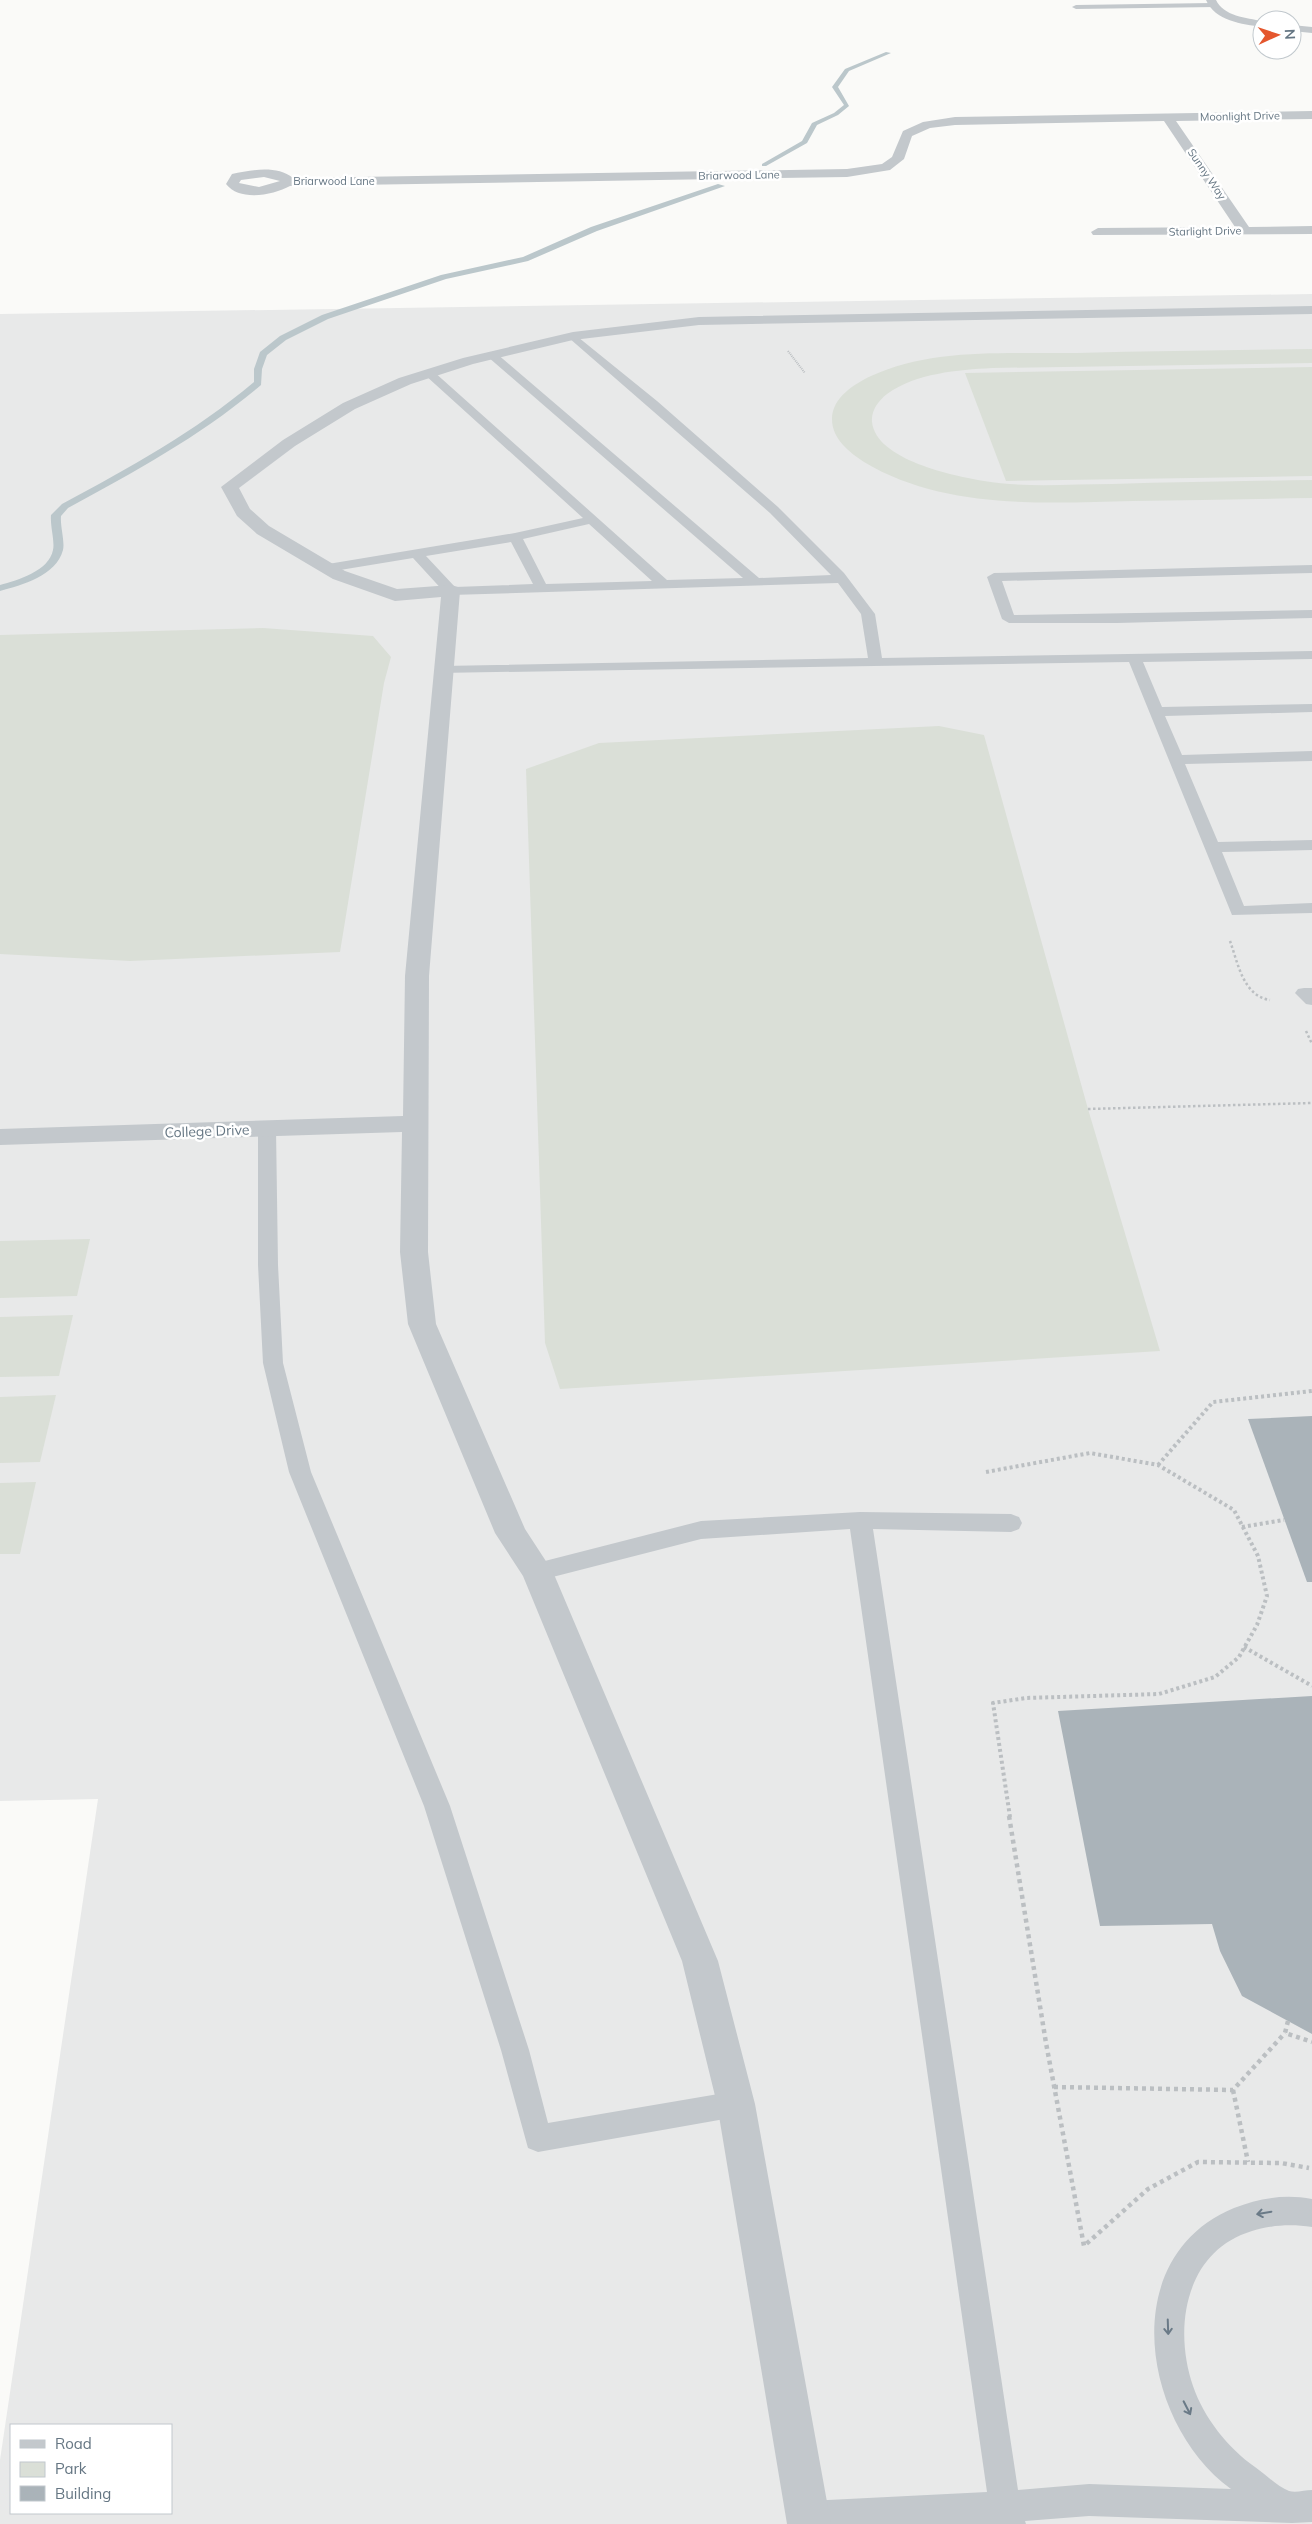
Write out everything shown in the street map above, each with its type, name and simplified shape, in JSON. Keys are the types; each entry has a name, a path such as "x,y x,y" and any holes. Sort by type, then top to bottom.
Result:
{"street":[{"path":"1212,2 1220,12 1252,21"},
{"name":"Moonlight Drive","path":"1168,118 1312,115"},
{"name":"Briarwood Lane","path":"286,182 847,173 886,167 898,159 907,134 927,125 979,119 1168,118"},
{"name":"Sunny Way","path":"1168,118 1245,231"},
{"name":"Starlight Drive","path":"1098,232 1312,230"},
{"path":"808,2521 736,2104 700,1961 537,1572 511,1533 422,1324 414,1252 417,976 451,591 395,595 339,575 262,530 243,512 230,487 289,443 348,406 405,381 429,373 492,355 573,336 717,320 1312,310"},
{"name":"College Drive","path":"0,1137 415,1124"}],"lane":[{"path":"1076,7 1212,2"},
{"path":"573,336 653,403 774,510 842,580 868,614 876,663"},
{"path":"492,355 756,582"},
{"path":"429,373 664,585"},
{"path":"328,568 515,538 592,520"},
{"path":"515,538 541,588"},
{"path":"416,553 451,591 842,580"},
{"path":"1312,569 994,576 1009,619 1117,619 1312,614"},
{"path":"443,670 1312,655"},
{"path":"1134,658 1238,911 1312,908"},
{"path":"1156,712 1312,708"},
{"path":"1176,760 1312,756"},
{"path":"1211,847 1312,845"},
{"path":"1312,993 1304,993 1312,1000"},
{"path":"267,1129 268,1265 273,1363 300,1472 437,1806 515,2050 538,2138 736,2104"},
{"path":"860,1520 1008,2516"},
{"path":"537,1572 701,1530 860,1520 1011,1523"},
{"path":"1300,2506 1247,2483 1211,2448 1185,2407 1170,2363 1168,2319 1177,2280 1197,2248 1226,2225 1262,2212 1302,2210 1312,2212"},
{"path":"808,2521 1008,2516 1089,2500 1300,2506"}],"path":[{"path":"1238,911 1229,944 1248,989 1263,999 1272,1000"},
{"path":"1305,1028 1312,1044"},
{"path":"1088,1109 1312,1103"},
{"path":"1158,1465 1213,1402 1312,1391"},
{"path":"986,1472 1090,1454 1158,1465 1234,1510 1258,1556 1267,1596 1257,1625 1239,1657 1215,1676 1159,1694 1026,1698 993,1703 1006,1801 1054,2087 1084,2246 1148,2189 1198,2162 1281,2163 1312,2169"},
{"path":"1242,1527 1284,1520"},
{"path":"1244,1647 1312,1686"},
{"path":"1054,2087 1234,2090 1284,2033 1288,2021"},
{"path":"1284,2033 1312,2042"},
{"path":"1234,2090 1248,2162"}],"shaded area":[{"path":"1312,294 1312,2524 0,2524 0,2460 98,1799 0,1801 0,314"}],"green space":[{"path":"1312,349 1312,363 992,368 938,374 911,381 887,394 876,406 872,422 877,435 887,447 901,456 936,470 971,479 1000,483 1048,485 1312,480 1312,498 1030,502 961,496 927,489 895,478 864,462 842,444 833,426 833,411 840,398 851,388 871,376 920,360 946,356 999,353"},
{"path":"1312,367 1312,476 1006,481 965,373"},
{"path":"263,628 373,636 391,657 384,683 340,952 130,961 0,954 0,635"},
{"path":"939,726 984,735 1088,1109 1160,1351 560,1389 545,1343 526,769 599,743"},
{"path":"90,1239 77,1296 0,1298 0,1241"},
{"path":"73,1315 59,1376 0,1377 0,1317"},
{"path":"56,1395 40,1462 0,1463 0,1397"},
{"path":"36,1482 20,1554 0,1554 0,1483"}],"building":[{"path":"1312,1416 1312,1582 1307,1582 1248,1419"},
{"path":"1312,1696 1312,2034 1242,1996 1220,1951 1212,1924 1100,1926 1058,1711"}],"waterway":[{"path":"764,165 805,142 814,124 836,114 847,105 835,87 847,70 888,53"},
{"path":"0,588 21,582 47,568 58,550 55,527 56,515 65,506 165,450 236,402 258,383 258,369 263,354 283,338 325,317 444,277 525,259 594,229 721,186"}]}
